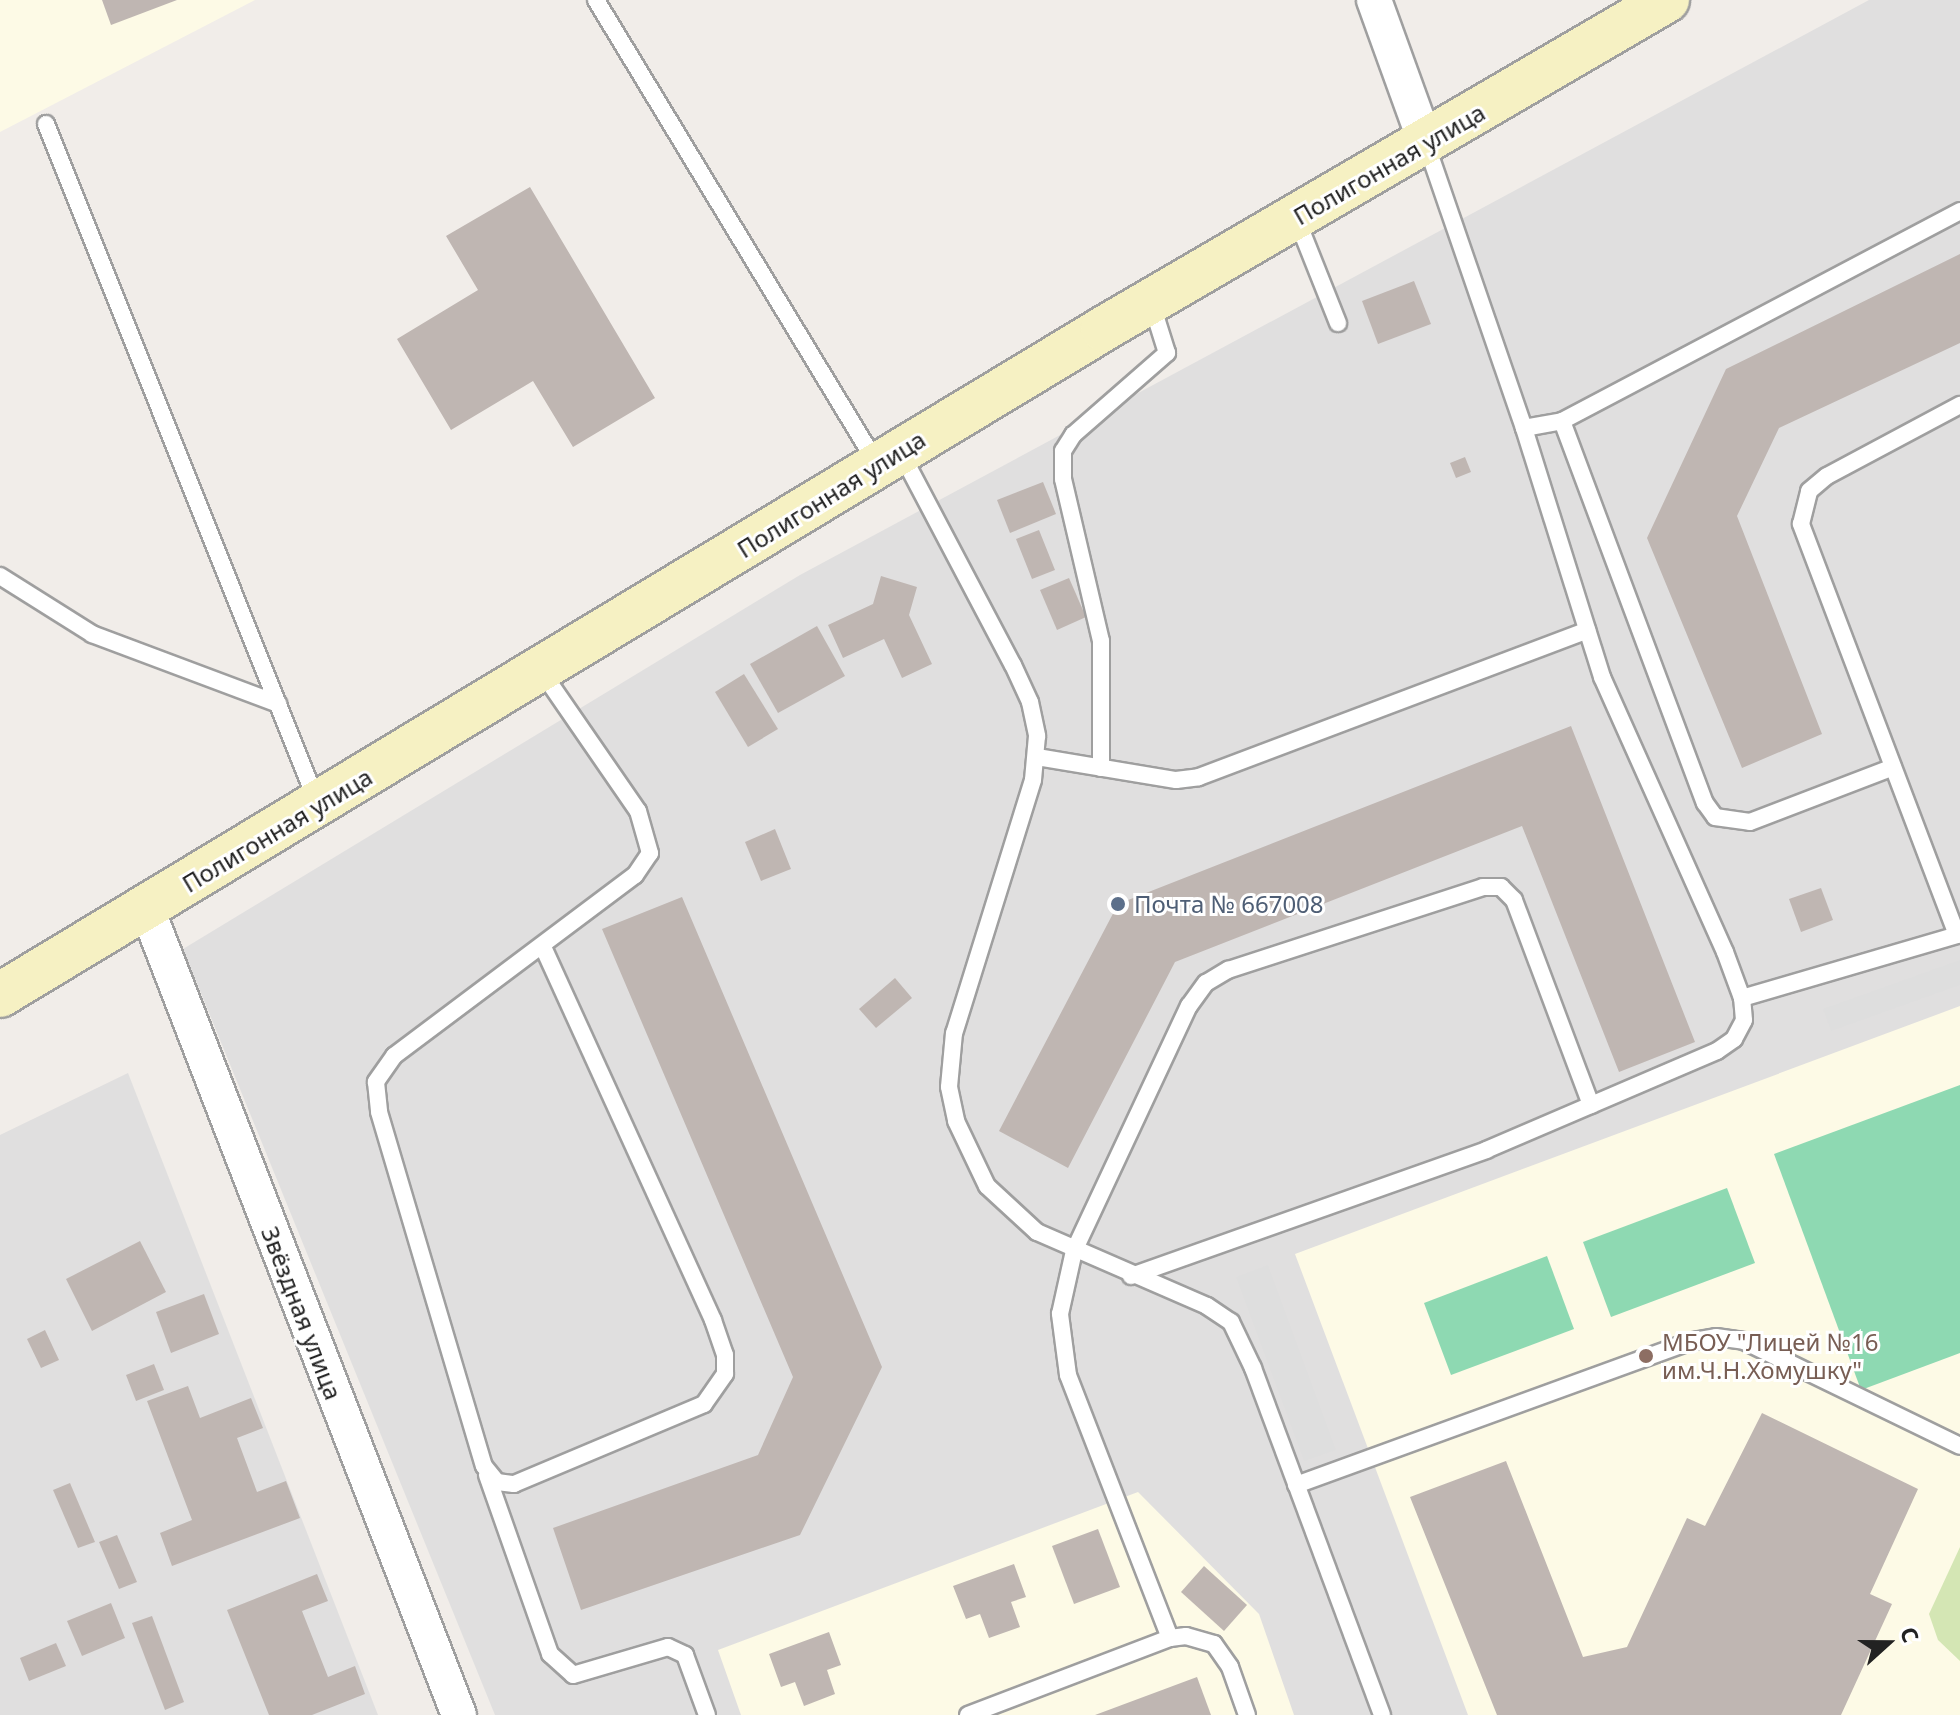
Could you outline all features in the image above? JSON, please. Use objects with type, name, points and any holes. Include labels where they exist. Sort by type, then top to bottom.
[{"type":"street","points":[[1374,0],[1426,144]]},
{"type":"street","name":"Полигонная улица","points":[[0,995],[1151,302],[1426,144],[1609,23],[1667,0]]},
{"type":"street","name":"Звёздная улица","points":[[147,909],[459,1715]]},
{"type":"lane","points":[[596,0],[890,459],[1030,702],[1037,757],[954,1033],[949,1087],[967,1150],[987,1186],[1016,1216],[1074,1251],[1207,1306],[1231,1322],[1382,1715]]},
{"type":"lane","points":[[46,124],[319,805]]},
{"type":"lane","points":[[1131,1276],[1486,1150],[1717,1051],[1734,1039],[1744,1020],[1742,998],[1602,677],[1524,428],[1426,144]]},
{"type":"lane","points":[[1524,428],[1562,421],[1960,211]]},
{"type":"lane","points":[[1296,219],[1338,323]]},
{"type":"lane","points":[[1101,768],[1101,641],[1063,479],[1063,451],[1073,435],[1167,353],[1151,302]]},
{"type":"lane","points":[[1742,998],[1959,935],[1801,524],[1801,506],[1809,491],[1827,476],[1960,405]]},
{"type":"lane","points":[[1562,421],[1705,803],[1715,817],[1733,823],[1750,822],[1893,767]]},
{"type":"lane","points":[[0,576],[92,634],[278,704]]},
{"type":"lane","points":[[1037,757],[1176,780],[1199,777],[1587,630]]},
{"type":"lane","points":[[541,670],[638,811],[650,840],[650,853],[635,875],[394,1056],[376,1082],[379,1112],[484,1466],[550,1654],[573,1675],[668,1647],[685,1655],[707,1715]]},
{"type":"lane","points":[[1170,1638],[1068,1375],[1060,1314],[1074,1251],[1189,1006],[1206,983],[1228,970],[1483,887],[1501,887],[1514,900],[1591,1105]]},
{"type":"lane","points":[[484,1466],[497,1482],[514,1484],[545,1475],[704,1404],[725,1374],[725,1355],[713,1320],[543,947]]},
{"type":"lane","points":[[1296,1485],[1688,1342],[1716,1337],[1744,1341],[1960,1446]]},
{"type":"lane","points":[[968,1715],[1170,1638],[1186,1636],[1214,1644],[1230,1667],[1247,1715]]},
{"type":"shaded area","points":[[0,0],[255,0],[0,132]]},
{"type":"shaded area","points":[[1869,0],[1960,0],[1960,1715],[495,1715],[183,949],[800,575]]},
{"type":"shaded area","points":[[1960,960],[1960,985],[1831,1031],[1823,1009]]},
{"type":"shaded area","name":"МБОУ \"Лицей №16 им.Ч.Н.Хомушку\"","points":[[1960,1006],[1960,1715],[1468,1715],[1295,1254]]},
{"type":"shaded area","points":[[128,1073],[378,1715],[0,1715],[0,1135]]},
{"type":"shaded area","points":[[1268,1265],[1336,1450],[1304,1461],[1236,1277]]},
{"type":"shaded area","points":[[1138,1492],[1259,1614],[1294,1715],[741,1715],[718,1650]]},
{"type":"green space","points":[[1960,1085],[1960,1353],[1861,1390],[1774,1154]]},
{"type":"green space","points":[[1727,1188],[1755,1263],[1611,1317],[1583,1242]]},
{"type":"green space","points":[[1547,1256],[1574,1329],[1451,1375],[1424,1303]]},
{"type":"green space","points":[[1960,1547],[1960,1661],[1938,1640],[1929,1614]]},
{"type":"building","points":[[102,0],[177,0],[111,25]]},
{"type":"building","points":[[530,187],[655,398],[573,447],[533,381],[451,430],[397,339],[478,290],[446,236]]},
{"type":"building","points":[[1960,254],[1960,343],[1779,428],[1737,516],[1822,734],[1742,768],[1647,538],[1726,369]]},
{"type":"building","points":[[1414,281],[1431,324],[1378,344],[1362,301]]},
{"type":"building","points":[[1465,457],[1471,472],[1456,478],[1450,463]]},
{"type":"building","points":[[1043,482],[1056,514],[1010,533],[997,500]]},
{"type":"building","points":[[1039,530],[1055,570],[1032,579],[1016,539]]},
{"type":"building","points":[[881,576],[917,587],[909,615],[932,664],[902,678],[884,639],[843,658],[828,625],[873,604]]},
{"type":"building","points":[[1069,578],[1086,617],[1057,630],[1040,590]]},
{"type":"building","points":[[817,626],[845,676],[778,713],[750,664]]},
{"type":"building","points":[[744,674],[778,729],[748,747],[715,692]]},
{"type":"building","points":[[1571,726],[1695,1042],[1619,1072],[1522,826],[1175,962],[1068,1168],[999,1131],[1118,904]]},
{"type":"building","points":[[775,829],[791,869],[761,881],[745,842]]},
{"type":"building","points":[[1821,888],[1833,920],[1801,932],[1789,899]]},
{"type":"building","points":[[682,897],[882,1367],[800,1535],[581,1610],[553,1528],[758,1455],[793,1377],[602,929]]},
{"type":"building","points":[[895,978],[912,998],[876,1028],[859,1009]]},
{"type":"building","points":[[140,1241],[166,1292],[92,1331],[66,1279]]},
{"type":"building","points":[[204,1294],[219,1334],[171,1353],[156,1312]]},
{"type":"building","points":[[45,1330],[59,1360],[41,1368],[27,1339]]},
{"type":"building","points":[[154,1364],[164,1390],[136,1401],[126,1375]]},
{"type":"building","points":[[188,1386],[200,1418],[251,1398],[263,1428],[237,1438],[257,1492],[286,1481],[300,1518],[172,1566],[160,1533],[192,1520],[147,1401]]},
{"type":"building","points":[[1762,1413],[1918,1489],[1870,1594],[1892,1604],[1841,1715],[1497,1715],[1410,1497],[1506,1461],[1583,1657],[1627,1647],[1687,1518],[1705,1526]]},
{"type":"building","points":[[70,1483],[95,1542],[78,1548],[53,1490]]},
{"type":"building","points":[[1098,1529],[1120,1587],[1074,1604],[1052,1546]]},
{"type":"building","points":[[117,1535],[137,1582],[119,1589],[99,1542]]},
{"type":"building","points":[[1014,1564],[1026,1597],[1011,1602],[1020,1627],[989,1638],[980,1614],[966,1619],[953,1586]]},
{"type":"building","points":[[1204,1566],[1247,1605],[1224,1631],[1181,1592]]},
{"type":"building","points":[[317,1574],[328,1601],[302,1611],[328,1677],[355,1666],[365,1694],[312,1715],[269,1715],[227,1610]]},
{"type":"building","points":[[111,1603],[125,1638],[82,1656],[67,1621]]},
{"type":"building","points":[[152,1616],[184,1702],[165,1710],[132,1623]]},
{"type":"building","points":[[829,1632],[841,1665],[827,1670],[835,1694],[804,1706],[795,1682],[781,1687],[769,1654]]},
{"type":"building","points":[[56,1643],[66,1666],[29,1681],[20,1658]]},
{"type":"building","points":[[1197,1677],[1211,1715],[1095,1715]]},
{"type":"place","name":"Почта № 667008","points":[[1118,904]]},
{"type":"place","name":"МБОУ \"Лицей №16 им.Ч.Н.Хомушку\"","points":[[1646,1356]]}]
